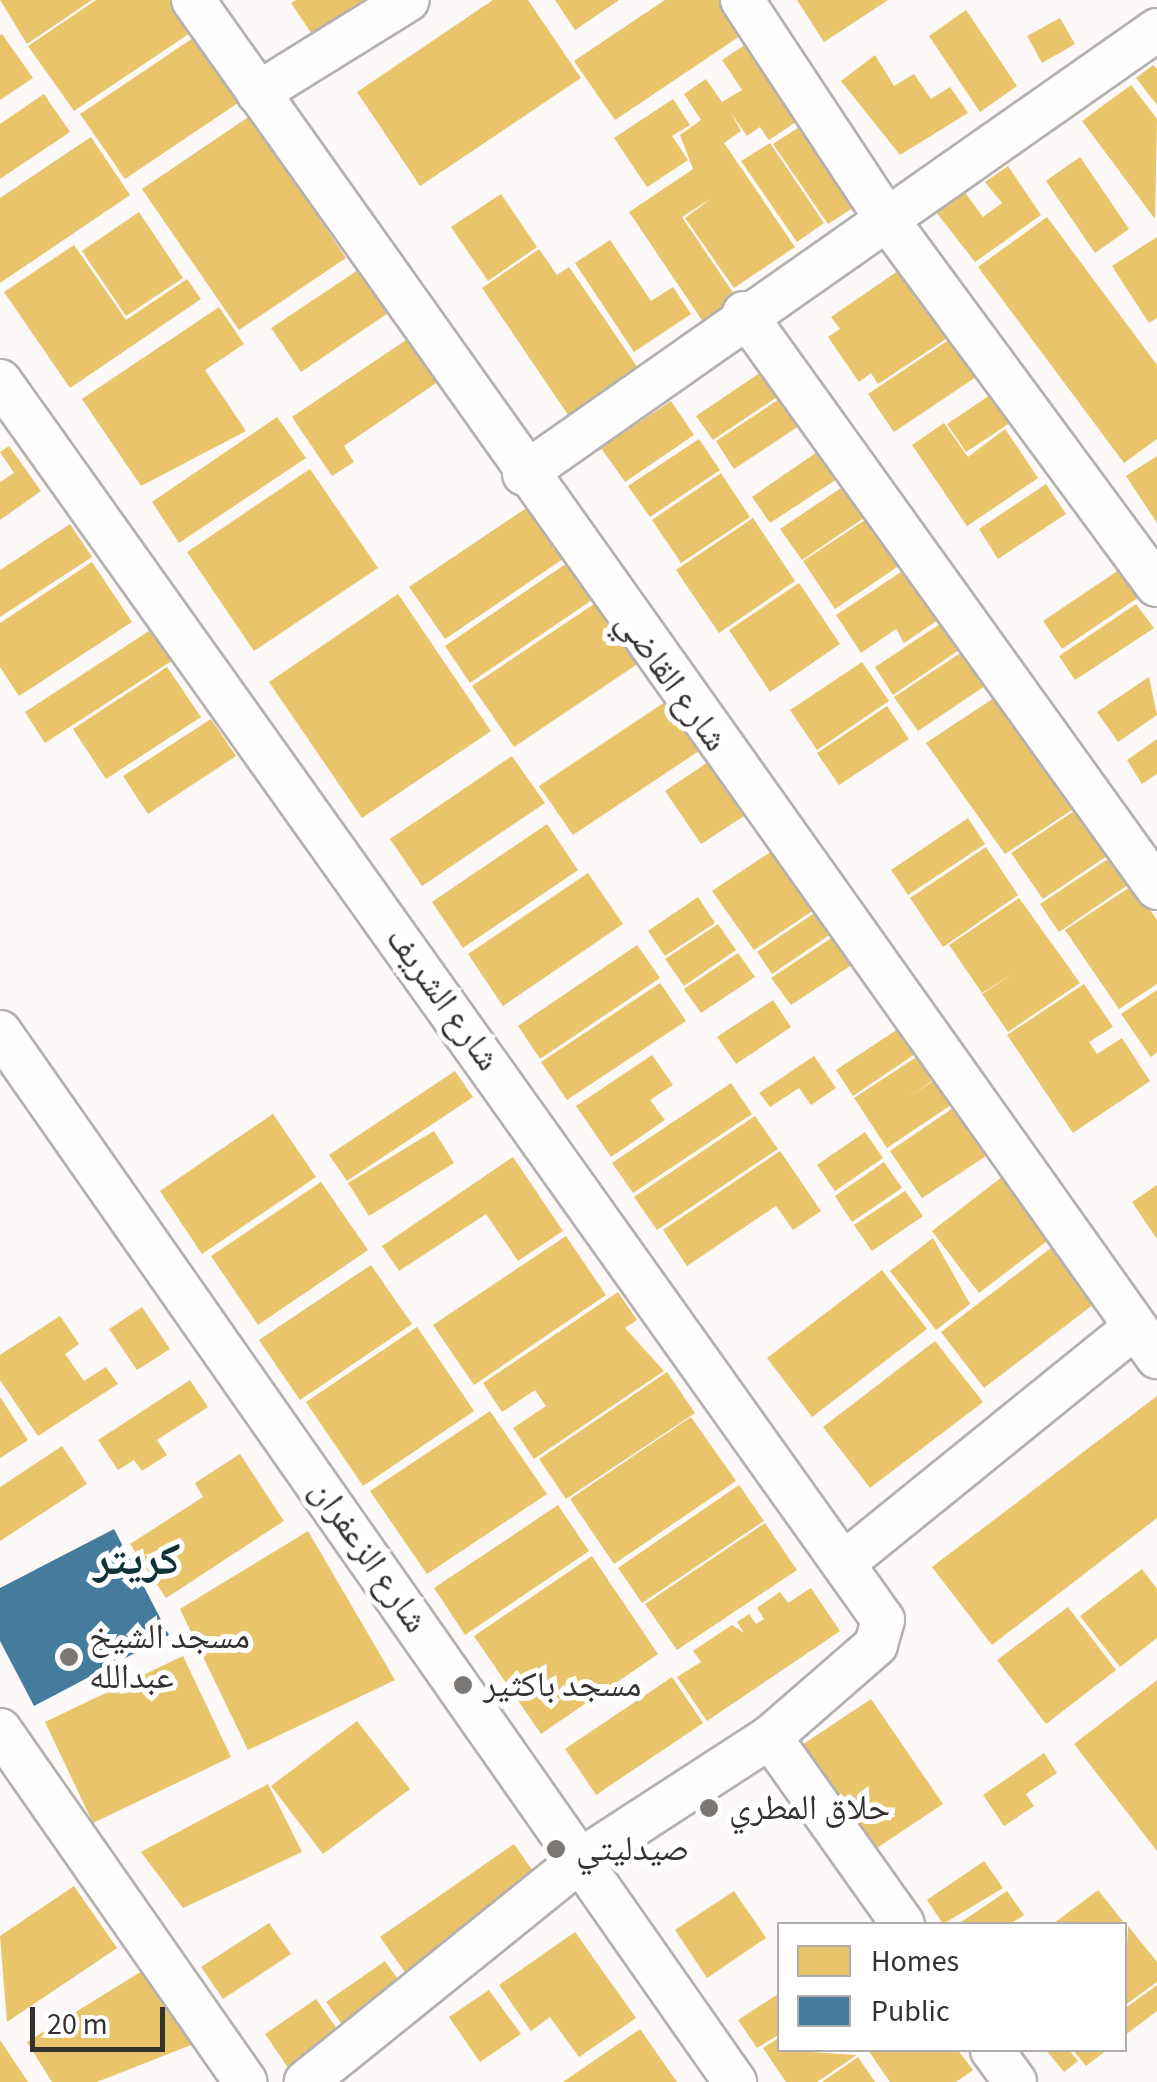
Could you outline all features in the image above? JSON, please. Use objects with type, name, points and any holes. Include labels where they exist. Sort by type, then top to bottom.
[{"type":"street","name":"شارع القاضي","points":[[193,0],[524,474],[1146,1342]]},
{"type":"street","points":[[258,92],[408,0]]},
{"type":"street","points":[[742,0],[886,218],[1157,585]]},
{"type":"street","points":[[524,474],[744,313],[1157,30]]},
{"type":"street","points":[[744,313],[1157,888]]},
{"type":"street","name":"شارع الشريف","points":[[0,381],[883,1620],[876,1645],[770,1737]]},
{"type":"street","name":"شارع الزعفران","points":[[0,1032],[735,2082]]},
{"type":"street","points":[[845,1562],[1146,1342]]},
{"type":"street","points":[[0,1730],[246,2082]]},
{"type":"street","points":[[306,2082],[582,1859],[770,1737],[902,1922]]},
{"type":"street","points":[[993,2052],[1015,2082]]},
{"type":"building: Homes","points":[[0,0],[92,0],[27,44]]},
{"type":"building: Homes","points":[[96,0],[176,0],[196,29],[74,111],[28,46]]},
{"type":"building: Homes","points":[[296,0],[381,0],[320,46],[291,3]]},
{"type":"building: Homes","points":[[493,0],[528,0],[581,78],[420,186],[357,92]]},
{"type":"building: Homes","points":[[555,0],[619,0],[575,30]]},
{"type":"building: Homes","points":[[665,0],[719,0],[743,34],[615,120],[574,61]]},
{"type":"building: Homes","points":[[797,0],[888,0],[824,42]]},
{"type":"building: Homes","points":[[966,10],[1017,86],[980,112],[929,36]]},
{"type":"building: Homes","points":[[1060,18],[1075,44],[1042,63],[1027,36]]},
{"type":"building: Homes","points":[[0,35],[33,78],[0,100]]},
{"type":"building: Homes","points":[[193,38],[238,103],[125,179],[80,114]]},
{"type":"building: Homes","points":[[748,43],[799,120],[769,140],[760,127],[747,136],[731,113],[741,131],[724,143],[795,247],[734,288],[685,218],[712,198],[682,217],[738,300],[704,323],[629,212],[693,169],[680,135],[701,120],[684,94],[706,79],[722,102],[742,90],[722,60]]},
{"type":"building: Homes","points":[[875,55],[894,86],[914,74],[931,99],[950,87],[968,113],[900,155],[841,81]]},
{"type":"building: Homes","points":[[1153,65],[1157,69],[1157,105],[1136,78]]},
{"type":"building: Homes","points":[[1131,85],[1157,119],[1155,219],[1082,121]]},
{"type":"building: Homes","points":[[44,94],[70,132],[0,179],[0,124]]},
{"type":"building: Homes","points":[[673,99],[690,125],[672,136],[688,160],[647,187],[614,138]]},
{"type":"building: Homes","points":[[250,116],[346,258],[239,330],[142,189]]},
{"type":"building: Homes","points":[[804,124],[859,204],[828,224],[773,144]]},
{"type":"building: Homes","points":[[91,137],[130,195],[0,283],[0,198]]},
{"type":"building: Homes","points":[[770,143],[824,223],[797,242],[741,161]]},
{"type":"building: Homes","points":[[1080,157],[1129,229],[1095,253],[1046,181]]},
{"type":"building: Homes","points":[[1008,166],[1041,215],[975,262],[936,212],[964,191],[983,217],[1002,203],[985,182]]},
{"type":"building: Homes","points":[[501,194],[537,247],[488,281],[451,227]]},
{"type":"building: Homes","points":[[139,212],[183,278],[126,316],[82,251]]},
{"type":"building: Homes","points":[[1047,217],[1157,365],[1157,439],[1124,463],[978,267]]},
{"type":"building: Homes","points":[[1157,237],[1157,318],[1149,323],[1112,266]]},
{"type":"building: Homes","points":[[610,240],[651,301],[673,287],[691,314],[634,352],[575,263]]},
{"type":"building: Homes","points":[[74,245],[126,320],[187,279],[201,299],[70,388],[4,292]]},
{"type":"building: Homes","points":[[539,249],[557,275],[569,267],[647,381],[577,428],[482,288]]},
{"type":"building: Homes","points":[[370,262],[400,305],[301,372],[271,328]]},
{"type":"building: Homes","points":[[911,262],[958,331],[878,384],[871,373],[859,382],[828,337],[840,329],[831,317]]},
{"type":"building: Homes","points":[[219,307],[244,344],[205,370],[246,431],[141,486],[82,399]]},
{"type":"building: Homes","points":[[959,333],[985,371],[894,432],[868,394]]},
{"type":"building: Homes","points":[[412,336],[442,379],[344,446],[354,462],[332,476],[292,417]]},
{"type":"building: Homes","points":[[776,362],[792,387],[713,440],[696,416]]},
{"type":"building: Homes","points":[[999,389],[1019,417],[966,452],[947,424]]},
{"type":"building: Homes","points":[[790,392],[808,420],[734,469],[716,441]]},
{"type":"building: Homes","points":[[671,401],[694,435],[625,482],[601,448]]},
{"type":"building: Homes","points":[[277,417],[306,458],[179,543],[152,502]]},
{"type":"building: Homes","points":[[944,423],[968,457],[1005,429],[1038,478],[967,526],[912,445]]},
{"type":"building: Homes","points":[[699,439],[720,470],[650,517],[628,486]]},
{"type":"building: Homes","points":[[827,445],[846,473],[770,523],[752,497]]},
{"type":"building: Homes","points":[[9,446],[41,491],[0,520],[0,482],[14,473],[0,452]]},
{"type":"building: Homes","points":[[1157,456],[1157,523],[1126,476]]},
{"type":"building: Homes","points":[[310,469],[378,568],[254,651],[187,552]]},
{"type":"building: Homes","points":[[721,473],[750,517],[681,563],[652,520]]},
{"type":"building: Homes","points":[[859,476],[880,507],[802,560],[780,529]]},
{"type":"building: Homes","points":[[1046,484],[1066,514],[998,559],[979,529]]},
{"type":"building: Homes","points":[[528,507],[563,559],[445,639],[409,587]]},
{"type":"building: Homes","points":[[874,514],[906,561],[835,609],[803,561]]},
{"type":"building: Homes","points":[[753,518],[795,581],[719,633],[676,570]]},
{"type":"building: Homes","points":[[70,524],[92,557],[0,617],[0,570]]},
{"type":"building: Homes","points":[[570,561],[595,598],[470,683],[445,646]]},
{"type":"building: Homes","points":[[92,562],[132,622],[19,696],[0,667],[0,623]]},
{"type":"building: Homes","points":[[910,566],[944,616],[904,643],[896,629],[861,653],[836,615]]},
{"type":"building: Homes","points":[[1119,570],[1139,597],[1062,649],[1043,621]]},
{"type":"building: Homes","points":[[799,583],[840,644],[770,692],[729,630]]},
{"type":"building: Homes","points":[[398,594],[491,731],[362,818],[269,682]]},
{"type":"building: Homes","points":[[597,602],[639,663],[514,747],[472,686]]},
{"type":"building: Homes","points":[[1136,604],[1154,628],[1075,680],[1059,656]]},
{"type":"building: Homes","points":[[943,622],[962,648],[893,695],[875,667]]},
{"type":"building: Homes","points":[[152,629],[173,660],[45,743],[25,712]]},
{"type":"building: Homes","points":[[965,650],[988,684],[918,731],[894,697]]},
{"type":"building: Homes","points":[[862,662],[889,701],[817,750],[790,710]]},
{"type":"building: Homes","points":[[167,667],[201,717],[106,779],[73,729]]},
{"type":"building: Homes","points":[[1149,677],[1157,715],[1118,742],[1097,712]]},
{"type":"building: Homes","points":[[1000,694],[1078,806],[1005,854],[926,743]]},
{"type":"building: Homes","points":[[668,700],[702,749],[573,835],[539,786]]},
{"type":"building: Homes","points":[[887,706],[909,739],[839,785],[817,753]]},
{"type":"building: Homes","points":[[211,719],[236,756],[148,814],[123,776]]},
{"type":"building: Homes","points":[[1157,739],[1157,774],[1142,784],[1127,760]]},
{"type":"building: Homes","points":[[512,756],[545,803],[422,886],[390,839]]},
{"type":"building: Homes","points":[[711,760],[747,814],[701,844],[665,791]]},
{"type":"building: Homes","points":[[1080,807],[1116,850],[1043,899],[1011,853]]},
{"type":"building: Homes","points":[[968,818],[985,844],[908,895],[891,870]]},
{"type":"building: Homes","points":[[547,824],[578,870],[463,948],[432,902]]},
{"type":"building: Homes","points":[[986,847],[1018,895],[943,947],[910,898]]},
{"type":"building: Homes","points":[[772,851],[814,910],[754,950],[712,891]]},
{"type":"building: Homes","points":[[1120,851],[1138,878],[1059,932],[1040,904]]},
{"type":"building: Homes","points":[[588,873],[623,924],[503,1006],[468,954]]},
{"type":"building: Homes","points":[[1133,885],[1157,920],[1157,984],[1119,1009],[1065,930]]},
{"type":"building: Homes","points":[[698,897],[715,923],[665,956],[648,931]]},
{"type":"building: Homes","points":[[1019,898],[1080,983],[1008,1032],[982,994],[1017,971],[982,993],[949,945]]},
{"type":"building: Homes","points":[[816,912],[831,934],[772,974],[757,952]]},
{"type":"building: Homes","points":[[718,924],[736,950],[684,986],[665,959]]},
{"type":"building: Homes","points":[[839,933],[859,960],[791,1005],[771,978]]},
{"type":"building: Homes","points":[[637,945],[660,978],[540,1059],[518,1026]]},
{"type":"building: Homes","points":[[738,953],[755,977],[701,1013],[684,989]]},
{"type":"building: Homes","points":[[660,983],[686,1021],[567,1100],[541,1062]]},
{"type":"building: Homes","points":[[1084,984],[1113,1027],[1089,1042],[1097,1054],[1122,1038],[1150,1081],[1073,1133],[1007,1035]]},
{"type":"building: Homes","points":[[1157,990],[1157,1052],[1151,1057],[1121,1014]]},
{"type":"building: Homes","points":[[773,1000],[791,1027],[736,1064],[717,1037]]},
{"type":"building: Homes","points":[[898,1029],[915,1054],[853,1096],[836,1070]]},
{"type":"building: Homes","points":[[652,1055],[673,1085],[650,1100],[665,1120],[611,1157],[576,1106]]},
{"type":"building: Homes","points":[[814,1056],[836,1088],[811,1105],[799,1088],[770,1107],[759,1093]]},
{"type":"building: Homes","points":[[918,1056],[934,1079],[910,1097],[934,1080],[951,1105],[887,1148],[854,1098]]},
{"type":"building: Homes","points":[[455,1071],[473,1097],[347,1181],[329,1155]]},
{"type":"building: Homes","points":[[731,1083],[752,1114],[633,1193],[612,1163]]},
{"type":"building: Homes","points":[[953,1108],[986,1156],[922,1198],[890,1151]]},
{"type":"building: Homes","points":[[273,1114],[316,1177],[202,1254],[160,1191]]},
{"type":"building: Homes","points":[[755,1116],[778,1149],[657,1230],[634,1197]]},
{"type":"building: Homes","points":[[434,1131],[454,1163],[369,1216],[348,1183]]},
{"type":"building: Homes","points":[[865,1132],[883,1158],[835,1191],[817,1165]]},
{"type":"building: Homes","points":[[780,1151],[821,1211],[793,1230],[776,1206],[687,1266],[663,1230]]},
{"type":"building: Homes","points":[[513,1157],[563,1231],[518,1261],[486,1214],[399,1271],[382,1246]]},
{"type":"building: Homes","points":[[884,1162],[902,1188],[852,1222],[835,1196]]},
{"type":"building: Homes","points":[[1011,1170],[1059,1232],[979,1293],[932,1231]]},
{"type":"building: Homes","points":[[321,1182],[368,1250],[258,1325],[211,1256]]},
{"type":"building: Homes","points":[[1157,1185],[1157,1239],[1132,1202]]},
{"type":"building: Homes","points":[[905,1191],[923,1216],[872,1251],[854,1225]]},
{"type":"building: Homes","points":[[566,1236],[606,1295],[474,1385],[433,1325]]},
{"type":"building: Homes","points":[[933,1238],[970,1304],[936,1330],[890,1271]]},
{"type":"building: Homes","points":[[1055,1245],[1098,1301],[984,1388],[941,1332]]},
{"type":"building: Homes","points":[[371,1265],[412,1324],[300,1400],[259,1340]]},
{"type":"building: Homes","points":[[882,1270],[927,1329],[812,1417],[767,1358]]},
{"type":"building: Homes","points":[[618,1292],[637,1320],[625,1328],[664,1371],[534,1459],[513,1428],[546,1406],[535,1390],[502,1412],[483,1383]]},
{"type":"building: Homes","points":[[142,1307],[170,1349],[137,1370],[109,1329]]},
{"type":"building: Homes","points":[[60,1316],[79,1344],[65,1354],[84,1381],[106,1367],[118,1384],[38,1436],[0,1380],[0,1355]]},
{"type":"building: Homes","points":[[417,1327],[474,1411],[363,1486],[306,1402]]},
{"type":"building: Homes","points":[[935,1341],[983,1402],[870,1488],[823,1427]]},
{"type":"building: Homes","points":[[667,1372],[695,1413],[566,1499],[539,1459]]},
{"type":"building: Homes","points":[[190,1380],[208,1407],[157,1440],[167,1455],[142,1471],[134,1460],[118,1470],[98,1440]]},
{"type":"building: Homes","points":[[1157,1396],[1157,1518],[992,1645],[932,1567]]},
{"type":"building: Homes","points":[[0,1397],[28,1440],[0,1458]]},
{"type":"building: Homes","points":[[490,1411],[547,1494],[427,1574],[370,1491]]},
{"type":"building: Homes","points":[[691,1417],[736,1481],[614,1564],[570,1499]]},
{"type":"building: Homes","points":[[62,1446],[87,1484],[0,1541],[0,1487]]},
{"type":"building: Homes","points":[[240,1454],[284,1521],[166,1598],[130,1544],[203,1497],[195,1483]]},
{"type":"building: Homes","points":[[739,1485],[764,1521],[642,1603],[618,1568]]},
{"type":"building: Homes","points":[[558,1505],[589,1551],[465,1635],[434,1588]]},
{"type":"building: Homes","points":[[765,1523],[797,1570],[677,1650],[645,1604]]},
{"type":"building: Homes","points":[[308,1531],[395,1680],[248,1750],[180,1609]]},
{"type":"building: Homes","points":[[592,1556],[658,1654],[541,1734],[474,1636]]},
{"type":"building: Homes","points":[[1142,1569],[1157,1589],[1157,1638],[1120,1667],[1080,1616]]},
{"type":"building: Homes","points":[[811,1588],[840,1631],[707,1721],[677,1677],[701,1662],[693,1651],[732,1625],[744,1633],[737,1622],[749,1614],[756,1624],[764,1619],[757,1608],[780,1592],[788,1603]]},
{"type":"building: Homes","points":[[1068,1607],[1116,1670],[1046,1724],[997,1660]]},
{"type":"building: Homes","points":[[183,1656],[231,1757],[93,1823],[45,1722]]},
{"type":"building: Homes","points":[[672,1677],[703,1723],[596,1795],[565,1749]]},
{"type":"building: Homes","points":[[1157,1680],[1157,1851],[1074,1744]]},
{"type":"building: Homes","points":[[871,1699],[943,1804],[874,1850],[802,1745]]},
{"type":"building: Homes","points":[[357,1721],[410,1789],[323,1854],[271,1786]]},
{"type":"building: Homes","points":[[1044,1753],[1057,1773],[1026,1794],[1034,1806],[1004,1826],[983,1795]]},
{"type":"building: Homes","points":[[268,1784],[302,1852],[183,1908],[141,1852]]},
{"type":"building: Homes","points":[[514,1844],[555,1903],[422,1996],[380,1937]]},
{"type":"building: Homes","points":[[984,1861],[1003,1888],[946,1922],[942,1922],[927,1900]]},
{"type":"building: Homes","points":[[74,1886],[117,1948],[7,2022],[0,1936]]},
{"type":"building: Homes","points":[[1098,1890],[1123,1922],[1056,1922]]},
{"type":"building: Homes","points":[[734,1891],[766,1938],[707,1978],[675,1930]]},
{"type":"building: Homes","points":[[1007,1891],[1024,1915],[1013,1922],[961,1922]]},
{"type":"building: Homes","points":[[269,1923],[291,1954],[223,1999],[201,1967]]},
{"type":"building: Homes","points":[[1128,1926],[1157,1962],[1157,1982],[1127,2004]]},
{"type":"building: Homes","points":[[575,1932],[636,2018],[579,2057],[550,2017],[531,2031],[499,1985]]},
{"type":"building: Homes","points":[[385,1961],[419,2008],[360,2050],[326,2002]]},
{"type":"building: Homes","points":[[147,1968],[196,2043],[97,2082],[52,2082],[27,2042]]},
{"type":"building: Homes","points":[[1157,1985],[1157,2011],[1127,2034],[1127,2007]]},
{"type":"building: Homes","points":[[489,1990],[521,2034],[480,2062],[449,2017]]},
{"type":"building: Homes","points":[[777,1995],[777,2036],[757,2048],[738,2020]]},
{"type":"building: Homes","points":[[316,1999],[356,2056],[298,2082],[265,2034]]},
{"type":"building: Homes","points":[[640,2029],[677,2082],[563,2082]]},
{"type":"building: Homes","points":[[777,2039],[777,2052],[857,2055],[817,2082],[786,2082],[763,2048]]},
{"type":"building: Homes","points":[[0,2040],[28,2082],[0,2082]]},
{"type":"building: Homes","points":[[869,2052],[960,2052],[973,2070],[956,2082],[890,2082]]},
{"type":"building: Homes","points":[[1048,2052],[1071,2052],[1078,2061],[1064,2072]]},
{"type":"building: Homes","points":[[1075,2052],[1104,2052],[1086,2066]]},
{"type":"building: Homes","points":[[858,2057],[875,2082],[822,2082]]},
{"type":"building: Public","points":[[114,1529],[169,1635],[34,1706],[0,1641],[0,1588]]},
{"type":"place","name":"مسجد الشيخ عبدالله","points":[[69,1657]]},
{"type":"place","name":"مسجد باكثير","points":[[463,1685]]},
{"type":"place","name":"حلاق المطري","points":[[709,1808]]},
{"type":"place","name":"صيدليتي","points":[[556,1849]]},
{"type":"district","name":"كريتر","points":[[137,1561]]}]
